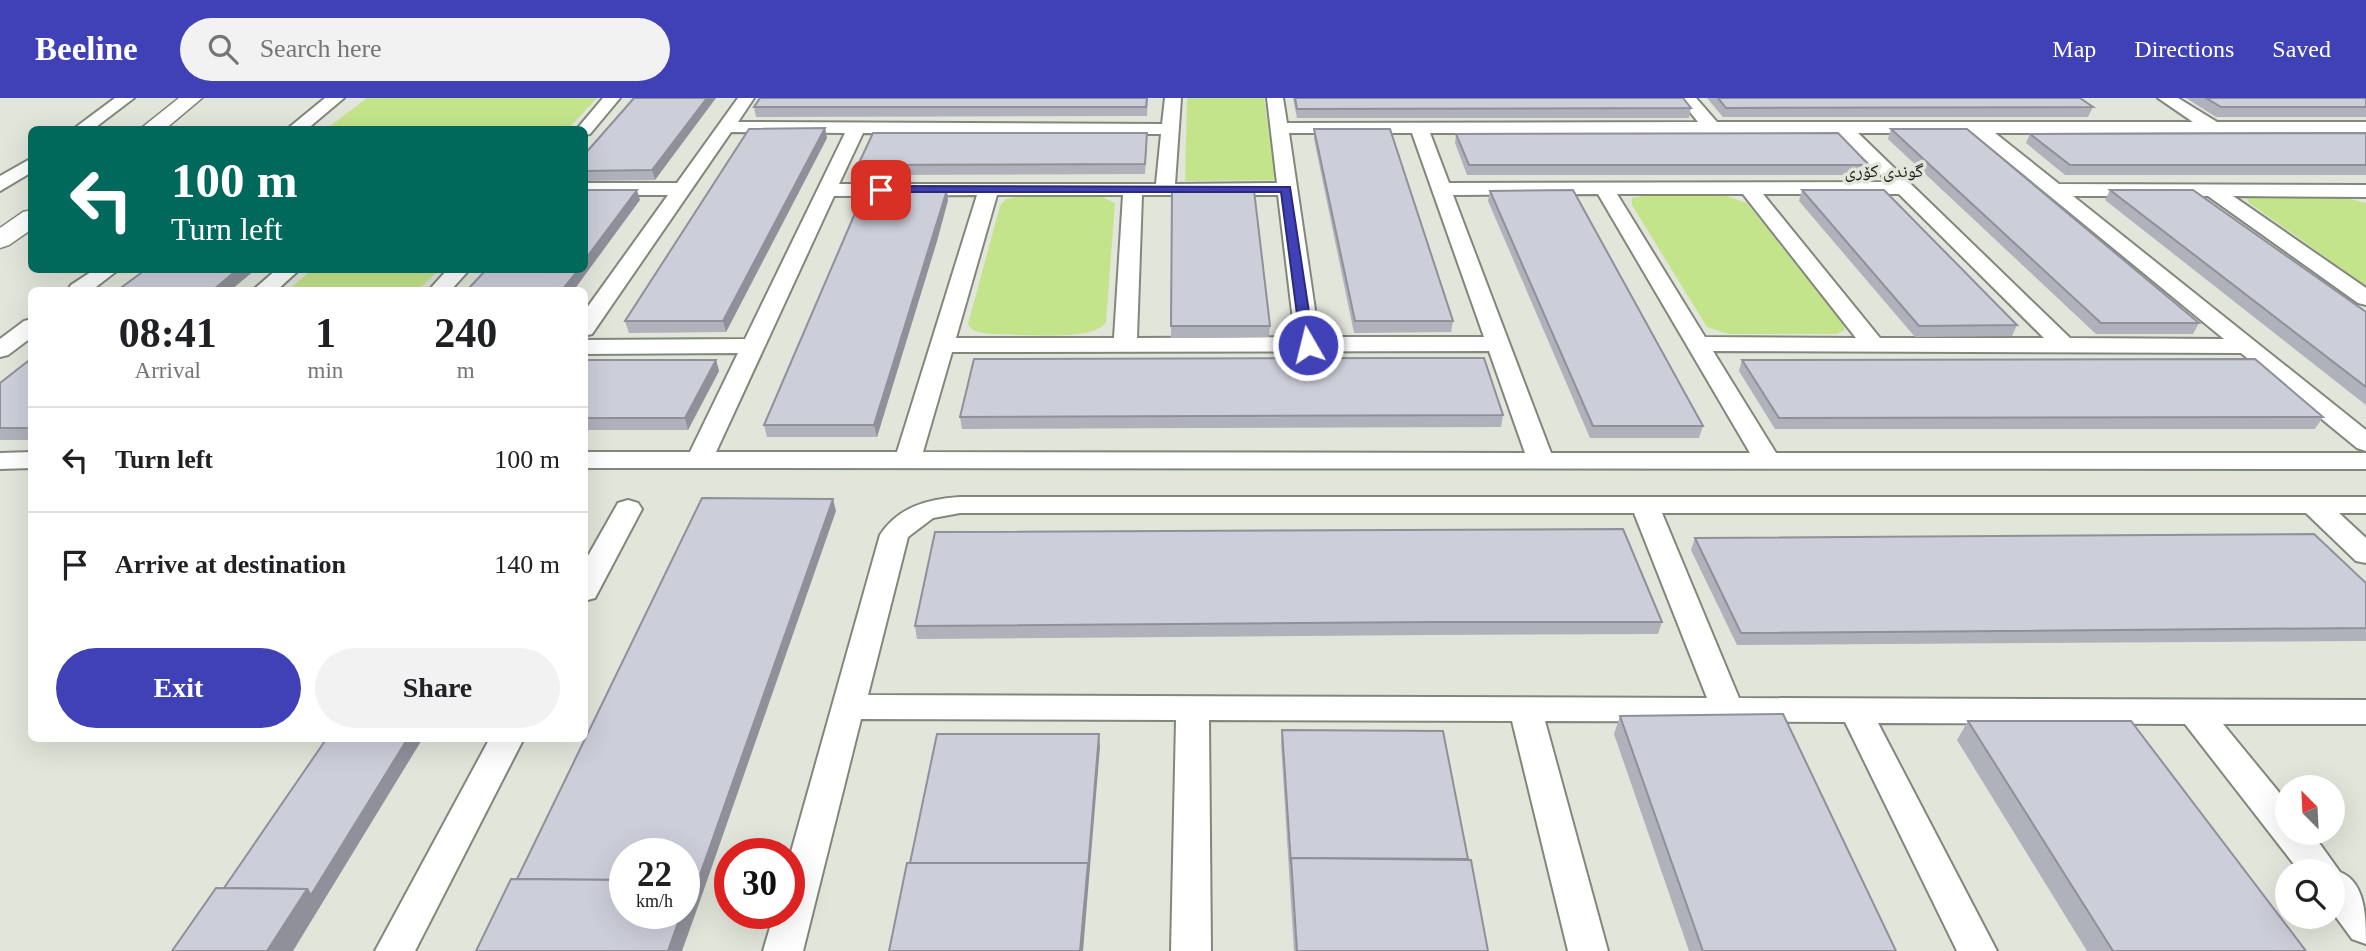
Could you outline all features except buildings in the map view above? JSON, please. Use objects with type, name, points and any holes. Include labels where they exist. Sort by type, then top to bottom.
[{"type":"street","points":[[86,126],[126,98]]},
{"type":"street","points":[[155,126],[192,98]]},
{"type":"street","points":[[299,126],[336,98]]},
{"type":"street","points":[[588,126],[612,98]]},
{"type":"street","points":[[588,323],[746,98]]},
{"type":"street","points":[[1166,189],[1165,169],[1173,98]]},
{"type":"street","points":[[1275,98],[1308,345]]},
{"type":"street","points":[[1687,98],[1712,128]]},
{"type":"street","points":[[2166,98],[2213,127]]},
{"type":"street","points":[[2096,113],[2118,127]]},
{"type":"street","points":[[724,127],[1171,129]]},
{"type":"street","points":[[699,460],[857,127]]},
{"type":"street","points":[[1842,127],[2064,345]]},
{"type":"street","points":[[1280,128],[2366,127]]},
{"type":"street","points":[[1419,128],[1541,460]]},
{"type":"street","points":[[1978,128],[2366,443]]},
{"type":"street","points":[[0,184],[28,166]]},
{"type":"street","points":[[1748,188],[1874,344]]},
{"type":"street","points":[[1442,189],[1902,188]]},
{"type":"street","points":[[588,189],[683,189]]},
{"type":"street","points":[[1125,345],[1133,189]]},
{"type":"street","points":[[827,190],[1286,189]]},
{"type":"street","points":[[1604,189],[1768,461]]},
{"type":"street","points":[[908,460],[989,190]]},
{"type":"street","points":[[2055,190],[2365,192]]},
{"type":"street","points":[[2213,191],[2366,298]]},
{"type":"street","points":[[0,240],[28,220]]},
{"type":"street","points":[[83,287],[103,273]]},
{"type":"street","points":[[268,287],[284,273]]},
{"type":"street","points":[[443,287],[455,273]]},
{"type":"street","points":[[0,350],[28,329]]},
{"type":"street","points":[[942,345],[1499,344]]},
{"type":"street","points":[[1698,344],[2247,346]]},
{"type":"street","points":[[588,347],[753,346]]},
{"type":"street","points":[[0,460],[28,460]]},
{"type":"street","points":[[588,460],[2366,461]]},
{"type":"street","points":[[783,951],[894,535],[909,519],[933,508],[960,505],[2366,505]]},
{"type":"street","points":[[1646,506],[1728,710]]},
{"type":"street","points":[[2314,506],[2366,554]]},
{"type":"street","points":[[588,584],[628,509]]},
{"type":"street","points":[[849,707],[2366,712]]},
{"type":"street","points":[[1191,951],[1193,708]]},
{"type":"street","points":[[1525,709],[1588,951]]},
{"type":"street","points":[[1856,711],[1977,951]]},
{"type":"street","points":[[2194,711],[2275,813]]},
{"type":"street","points":[[395,951],[505,742]]},
{"type":"street","points":[[2301,845],[2312,859]]},
{"type":"street","points":[[2345,900],[2366,927]]},
{"type":"green space","points":[[367,98],[597,98],[571,126],[330,126]]},
{"type":"green space","points":[[1187,98],[1264,98],[1276,180],[1185,181]]},
{"type":"green space","points":[[1647,195],[1726,196],[1747,203],[1845,330],[1836,334],[1728,334],[1707,327],[1632,205],[1632,198]]},
{"type":"green space","points":[[1021,196],[1100,196],[1115,203],[1106,322],[1099,328],[1072,335],[1018,335],[982,333],[975,331],[968,324],[1000,206],[1006,199]]},
{"type":"green space","points":[[2249,196],[2339,196],[2366,203],[2366,286],[2248,202]]},
{"type":"green space","points":[[308,273],[436,273],[421,287],[292,287]]},
{"type":"district","name":"گوندی کۆری","points":[[1884,171]]},
{"type":"route","points":[[881,190],[1286,189],[1308,345]]}]
